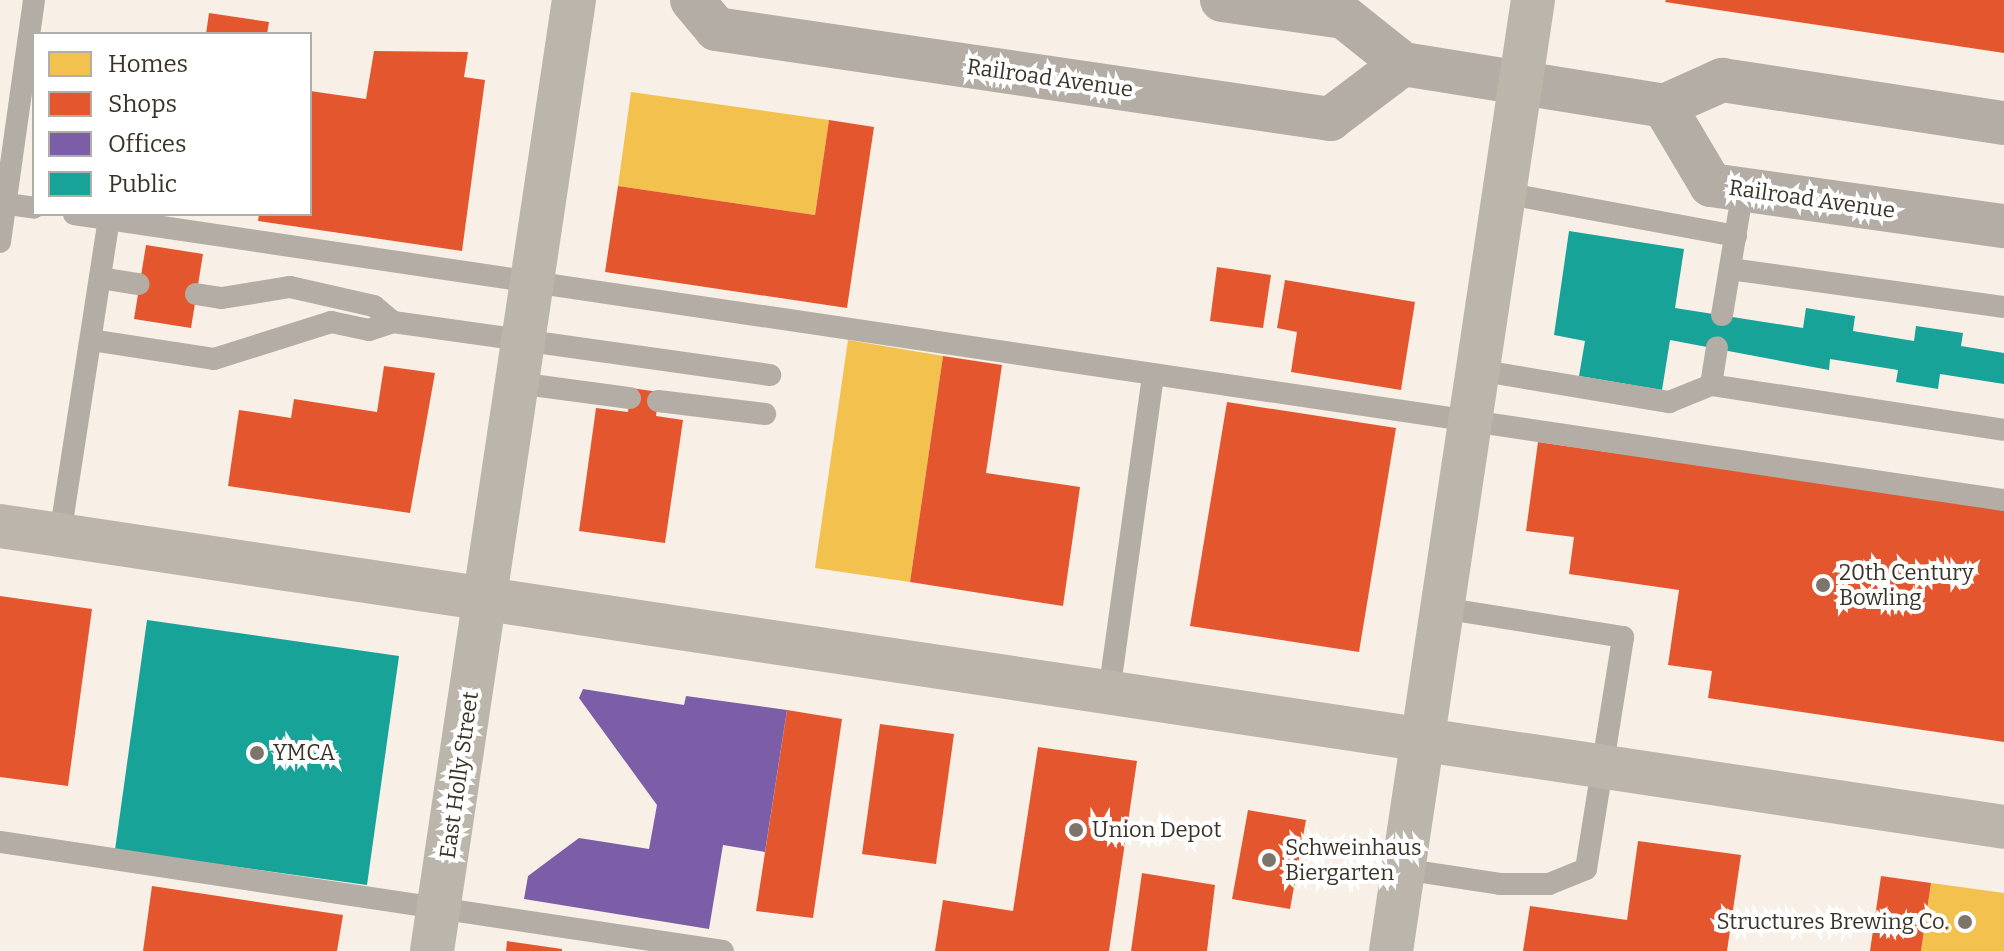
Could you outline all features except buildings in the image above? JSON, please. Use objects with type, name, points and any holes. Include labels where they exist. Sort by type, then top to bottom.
[{"type":"main road","name":"East Holly Street","points":[[432,951],[574,0]]},
{"type":"main road","points":[[1391,951],[1533,0]]},
{"type":"main road","points":[[0,526],[2004,827]]},
{"type":"street","name":"Railroad Avenue","points":[[692,0],[716,29],[1330,119],[1403,64]]},
{"type":"street","points":[[1222,0],[1344,17],[1403,64],[1520,84],[1664,106],[1722,80],[2004,123]]},
{"type":"street","name":"Railroad Avenue","points":[[1664,106],[1711,185],[2004,226]]},
{"type":"lane","points":[[0,242],[34,0]]},
{"type":"lane","points":[[1722,315],[1743,189]]},
{"type":"lane","points":[[1504,193],[1736,236]]},
{"type":"lane","points":[[3,204],[32,208]]},
{"type":"lane","points":[[88,216],[2004,500]]},
{"type":"lane","points":[[60,535],[109,219]]},
{"type":"lane","points":[[1730,269],[2004,307]]},
{"type":"lane","points":[[100,278],[139,284]]},
{"type":"lane","points":[[196,294],[222,298],[290,287],[374,306],[393,322],[630,398]]},
{"type":"lane","points":[[91,340],[214,359],[331,322],[369,330],[393,322]]},
{"type":"lane","points":[[1711,385],[1717,347]]},
{"type":"lane","points":[[520,363],[770,375]]},
{"type":"lane","points":[[1477,370],[1669,402],[1711,385],[2004,430]]},
{"type":"lane","points":[[1109,693],[1153,374]]},
{"type":"lane","points":[[658,401],[765,414]]},
{"type":"lane","points":[[1402,869],[1500,884],[1549,884],[1586,869],[1623,637],[1442,608]]},
{"type":"lane","points":[[0,842],[723,951]]},
{"type":"place","name":"20th Century Bowling","points":[[1823,585]]},
{"type":"place","name":"YMCA","points":[[257,753]]},
{"type":"place","name":"Union Depot","points":[[1076,830]]},
{"type":"place","name":"Schweinhaus Biergarten","points":[[1269,860]]},
{"type":"place","name":"Structures Brewing Co.","points":[[1965,922]]}]
